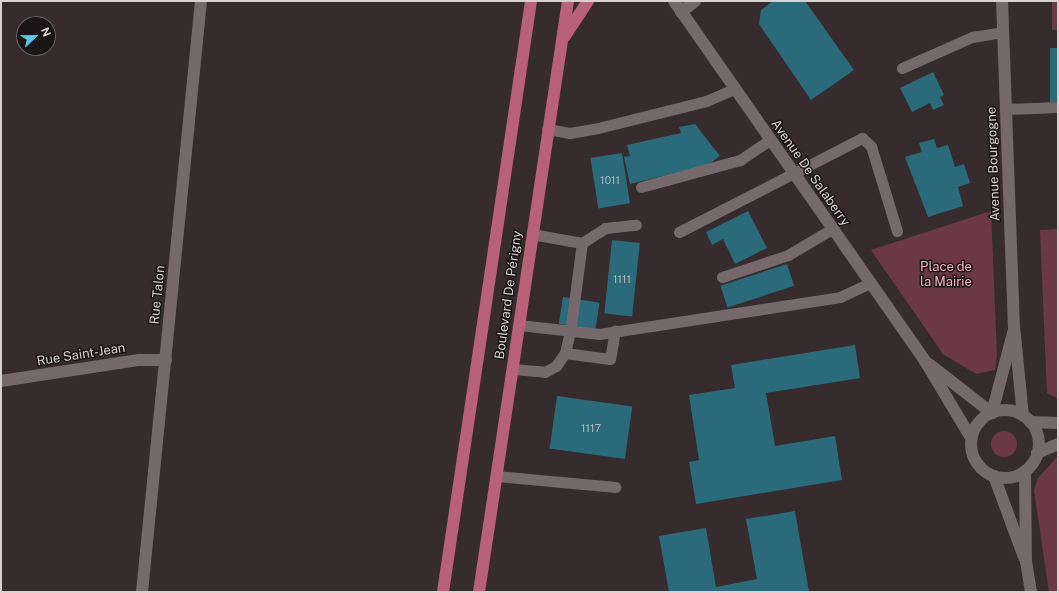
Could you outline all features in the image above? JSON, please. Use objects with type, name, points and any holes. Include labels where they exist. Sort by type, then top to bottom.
[{"type":"main road","name":"Boulevard De Périgny","points":[[443,592],[531,1]]},
{"type":"main road","name":"Boulevard De Périgny","points":[[479,592],[513,369],[547,129],[568,1]]},
{"type":"main road","points":[[562,40],[588,1]]},
{"type":"street","name":"Rue Talon","points":[[142,592],[201,1]]},
{"type":"street","name":"Avenue De Salaberry","points":[[674,1],[925,361],[971,438]]},
{"type":"street","points":[[682,12],[695,1]]},
{"type":"street","name":"Avenue Bourgogne","points":[[1002,1],[1014,326],[1027,419]]},
{"type":"street","name":"Avenue Bourgogne","points":[[992,413],[1014,326]]},
{"type":"street","name":"Rue Saint-Jean","points":[[1,381],[139,360],[166,360]]},
{"type":"street","name":"Avenue De Salaberry","points":[[925,361],[992,413]]},
{"type":"street","points":[[1025,471],[1007,478],[994,476],[976,462],[971,438],[977,425],[992,413],[1007,410],[1027,419],[1058,423]]},
{"type":"street","points":[[1027,419],[1038,437],[1037,453],[1025,471],[1026,562],[1030,592]]},
{"type":"street","points":[[1037,453],[1058,444]]},
{"type":"street","points":[[994,476],[1026,562]]},
{"type":"lane","points":[[902,68],[982,33],[1003,32]]},
{"type":"lane","points":[[547,129],[570,132],[598,128],[706,101],[734,89]]},
{"type":"lane","points":[[1006,109],[1058,107]]},
{"type":"lane","points":[[679,232],[794,174],[856,139],[865,139],[871,146],[897,231]]},
{"type":"lane","points":[[641,186],[740,160],[770,140]]},
{"type":"lane","points":[[532,234],[582,243],[604,228],[636,225]]},
{"type":"lane","points":[[722,277],[788,255],[832,229]]},
{"type":"lane","points":[[513,369],[545,372],[556,366],[565,353],[570,331],[582,243]]},
{"type":"lane","points":[[519,325],[599,334],[615,330],[840,297],[870,283]]},
{"type":"lane","points":[[565,353],[610,359],[615,330]]},
{"type":"lane","points":[[497,476],[615,487]]},
{"type":"green space","points":[[1052,1],[1058,1],[1058,30],[1052,30]]},
{"type":"green space","name":"Place de la Mairie","points":[[991,211],[997,356],[995,370],[976,374],[943,354],[871,250]]},
{"type":"green space","points":[[1058,229],[1058,399],[1047,393],[1040,230]]},
{"type":"green space","points":[[1004,431],[1013,435],[1017,444],[1013,453],[1004,457],[995,453],[991,444],[995,435]]},
{"type":"green space","points":[[1058,456],[1058,592],[1049,592],[1034,490],[1038,478]]},
{"type":"building","points":[[773,1],[805,1],[854,70],[811,100],[759,24],[761,10]]},
{"type":"building","points":[[1050,48],[1058,48],[1058,102],[1050,102]]},
{"type":"building","points":[[933,72],[944,95],[940,97],[944,105],[933,110],[930,103],[912,112],[900,88]]},
{"type":"building","points":[[695,124],[720,156],[708,165],[630,184],[624,157],[630,156],[627,145],[681,133],[679,127]]},
{"type":"building","points":[[934,139],[937,148],[948,145],[955,167],[964,164],[970,183],[958,187],[963,206],[928,217],[905,157],[922,152],[919,143]]},
{"type":"building","points":[[622,153],[630,203],[598,208],[590,158]]},
{"type":"building","points":[[748,211],[767,248],[735,264],[723,239],[712,245],[706,232]]},
{"type":"building","points":[[612,240],[640,243],[632,317],[604,314]]},
{"type":"building","points":[[787,264],[794,286],[728,308],[720,286]]},
{"type":"building","points":[[563,297],[600,303],[595,329],[559,324]]},
{"type":"building","points":[[855,345],[860,378],[766,393],[775,446],[835,436],[842,480],[696,504],[689,462],[699,460],[689,395],[735,388],[731,365]]},
{"type":"building","points":[[557,396],[632,407],[625,459],[550,448]]},
{"type":"building","points":[[795,511],[809,592],[669,592],[659,536],[706,528],[716,587],[757,579],[746,519]]}]
